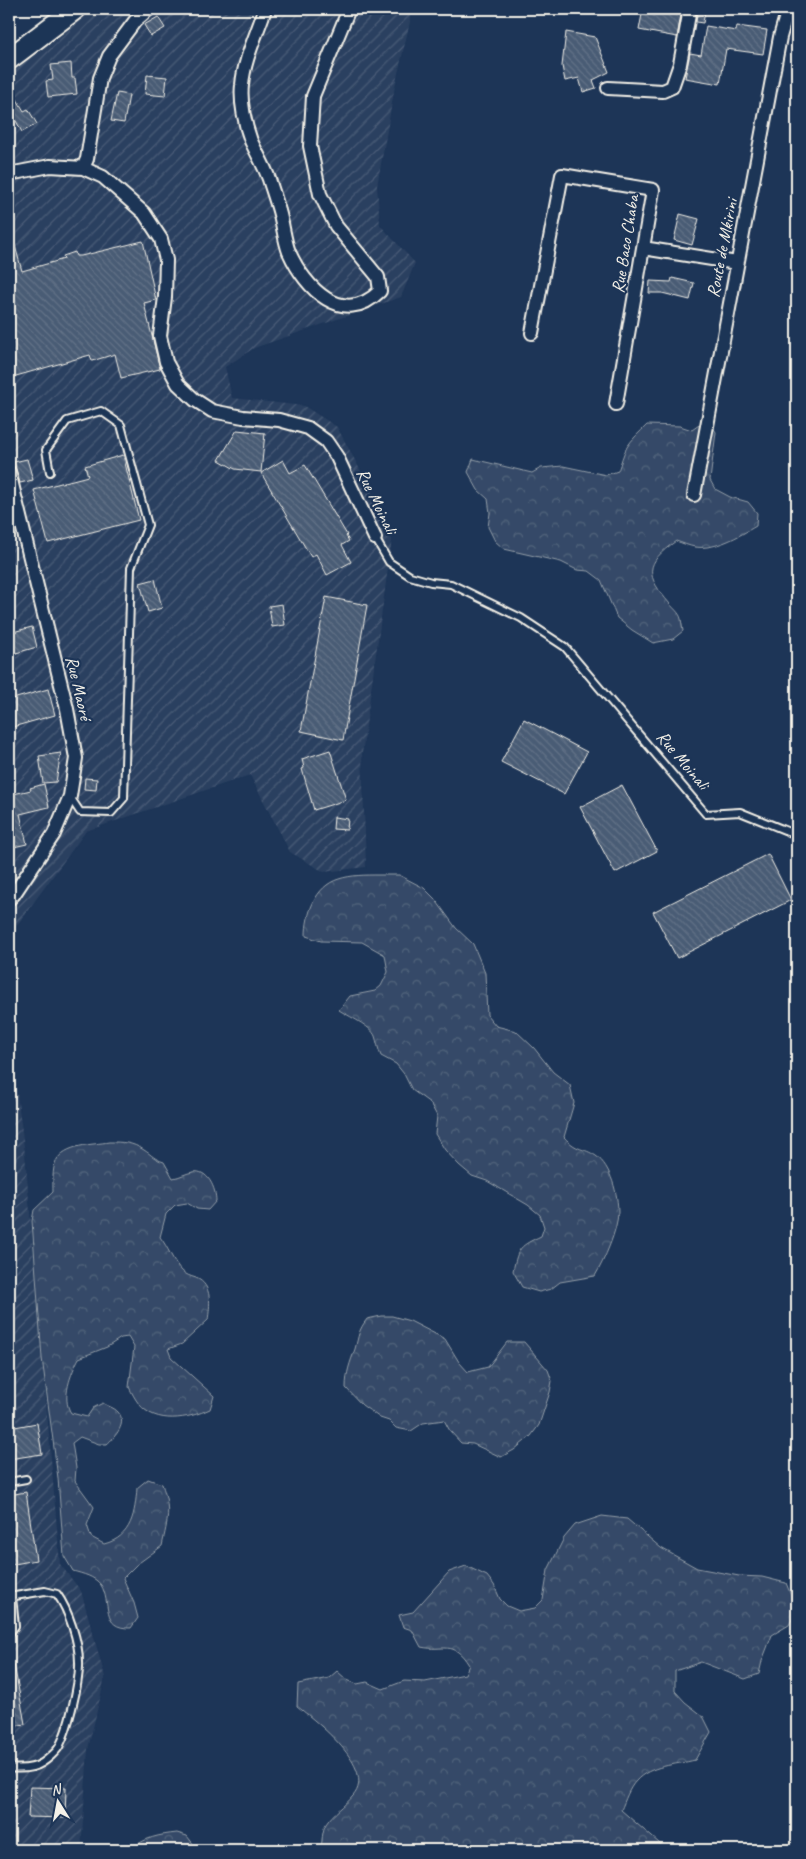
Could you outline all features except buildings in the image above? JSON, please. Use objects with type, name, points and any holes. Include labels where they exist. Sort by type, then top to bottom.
[{"type":"main road","points":[[9,59],[75,9]]},
{"type":"street","points":[[83,168],[88,158],[100,78],[109,56],[136,21],[149,9]]},
{"type":"street","points":[[264,9],[247,60],[242,85],[244,110],[251,140],[265,167],[279,211],[288,251],[306,281],[329,302],[347,307],[370,300],[380,291],[378,277],[336,226],[320,194],[310,146],[313,96],[349,9]]},
{"type":"street","points":[[608,88],[663,91],[672,87],[676,77],[690,9]]},
{"type":"street","name":"Route de Mkirini","points":[[694,494],[780,36],[788,9]]},
{"type":"street","name":"Rue Moinali","points":[[9,174],[50,166],[83,168],[103,176],[144,213],[160,239],[166,260],[164,307],[160,336],[166,362],[178,384],[212,411],[243,417],[279,420],[308,428],[326,440],[375,538]]},
{"type":"street","name":"Rue Baco Chaba","points":[[532,333],[562,175],[653,190],[616,404]]},
{"type":"street","points":[[643,248],[737,263]]},
{"type":"street","name":"Rue Maoré","points":[[9,472],[67,708],[76,758],[70,796],[54,834],[9,899]]},
{"type":"lane","points":[[50,472],[46,450],[67,421],[101,411],[121,425],[148,525],[130,568],[124,798],[111,813],[80,812],[70,796]]},
{"type":"lane","name":"Rue Moinali","points":[[375,538],[389,562],[410,576],[431,582],[451,584],[521,618],[566,646],[706,814],[740,812],[797,835]]},
{"type":"lane","points":[[9,1482],[26,1479]]},
{"type":"lane","points":[[9,1634],[15,1626],[10,1597],[45,1591],[57,1594],[63,1603],[74,1635],[79,1662],[73,1706],[58,1749],[42,1764],[20,1769],[9,1768]]},
{"type":"shaded area","points":[[95,9],[410,9],[410,22],[395,86],[377,186],[380,225],[415,263],[401,297],[254,348],[225,367],[232,398],[304,406],[337,427],[370,488],[392,539],[362,754],[366,867],[324,872],[290,852],[250,775],[86,831],[9,936],[9,77],[32,52],[59,31]]},
{"type":"shaded area","points":[[9,1033],[25,1154],[60,1564],[81,1591],[105,1677],[88,1749],[81,1850],[9,1850]]},
{"type":"green space","points":[[647,425],[680,426],[692,430],[699,425],[713,427],[716,432],[710,480],[715,489],[730,497],[748,502],[757,513],[756,526],[727,541],[711,546],[693,547],[676,541],[658,556],[653,563],[652,577],[662,594],[679,615],[683,631],[673,639],[653,643],[617,618],[601,580],[589,571],[577,570],[561,562],[504,549],[495,541],[488,527],[490,513],[488,499],[478,490],[468,472],[473,459],[532,473],[541,468],[563,466],[606,475],[618,471],[627,447]]},
{"type":"green space","points":[[363,875],[399,875],[424,888],[435,899],[456,928],[473,944],[485,973],[487,1015],[496,1026],[516,1031],[534,1048],[553,1072],[570,1085],[574,1103],[564,1137],[573,1145],[591,1153],[601,1161],[610,1174],[617,1197],[616,1227],[595,1276],[560,1282],[551,1289],[539,1292],[522,1287],[513,1271],[515,1263],[521,1248],[528,1242],[541,1236],[544,1227],[540,1215],[528,1205],[487,1181],[472,1176],[459,1165],[445,1150],[435,1134],[437,1116],[430,1103],[412,1090],[404,1074],[396,1064],[381,1056],[373,1032],[339,1010],[350,996],[375,991],[381,986],[388,972],[385,955],[362,942],[321,941],[306,936],[310,910],[318,894],[339,879]]},
{"type":"green space","points":[[109,1142],[127,1143],[140,1147],[164,1162],[173,1178],[193,1172],[203,1174],[213,1186],[216,1201],[208,1210],[197,1209],[187,1203],[175,1205],[166,1214],[160,1237],[182,1271],[201,1281],[208,1291],[210,1302],[208,1320],[182,1344],[168,1349],[171,1357],[214,1396],[210,1409],[201,1413],[173,1418],[154,1415],[146,1411],[129,1387],[134,1347],[128,1337],[121,1338],[107,1347],[79,1358],[68,1386],[67,1400],[71,1413],[87,1417],[93,1408],[103,1403],[117,1411],[122,1421],[117,1434],[107,1444],[99,1444],[80,1437],[72,1443],[76,1468],[75,1481],[94,1507],[87,1525],[91,1537],[104,1544],[121,1536],[133,1515],[137,1488],[148,1479],[162,1484],[165,1493],[168,1515],[162,1546],[136,1565],[123,1578],[134,1603],[138,1618],[131,1628],[121,1627],[111,1620],[101,1585],[92,1577],[73,1571],[64,1556],[58,1478],[42,1358],[32,1221],[34,1210],[53,1192],[54,1168],[60,1155],[72,1148]]},
{"type":"green space","points":[[392,1316],[410,1321],[445,1339],[459,1362],[468,1372],[488,1367],[507,1342],[524,1342],[548,1370],[552,1381],[539,1425],[531,1436],[514,1450],[501,1457],[473,1444],[461,1443],[450,1431],[444,1420],[423,1423],[411,1431],[396,1428],[389,1421],[380,1418],[362,1405],[346,1388],[348,1373],[362,1327],[367,1319]]},
{"type":"green space","points":[[602,1516],[627,1519],[661,1548],[697,1568],[739,1576],[762,1577],[786,1583],[797,1610],[789,1625],[772,1635],[759,1674],[745,1679],[701,1662],[675,1671],[675,1691],[685,1702],[703,1716],[711,1732],[695,1760],[664,1766],[648,1772],[636,1781],[631,1787],[621,1810],[667,1850],[321,1850],[323,1833],[329,1820],[353,1796],[359,1785],[357,1772],[351,1759],[341,1746],[317,1722],[297,1706],[298,1684],[329,1678],[337,1671],[347,1680],[357,1684],[367,1682],[383,1689],[404,1681],[425,1682],[465,1674],[469,1665],[458,1652],[448,1648],[421,1647],[412,1630],[403,1627],[399,1615],[413,1612],[449,1572],[466,1566],[487,1576],[494,1585],[500,1599],[507,1606],[519,1611],[535,1608],[543,1600],[548,1570],[564,1538],[575,1525]]},
{"type":"green space","points":[[177,1833],[187,1836],[198,1850],[130,1850],[152,1837]]}]
